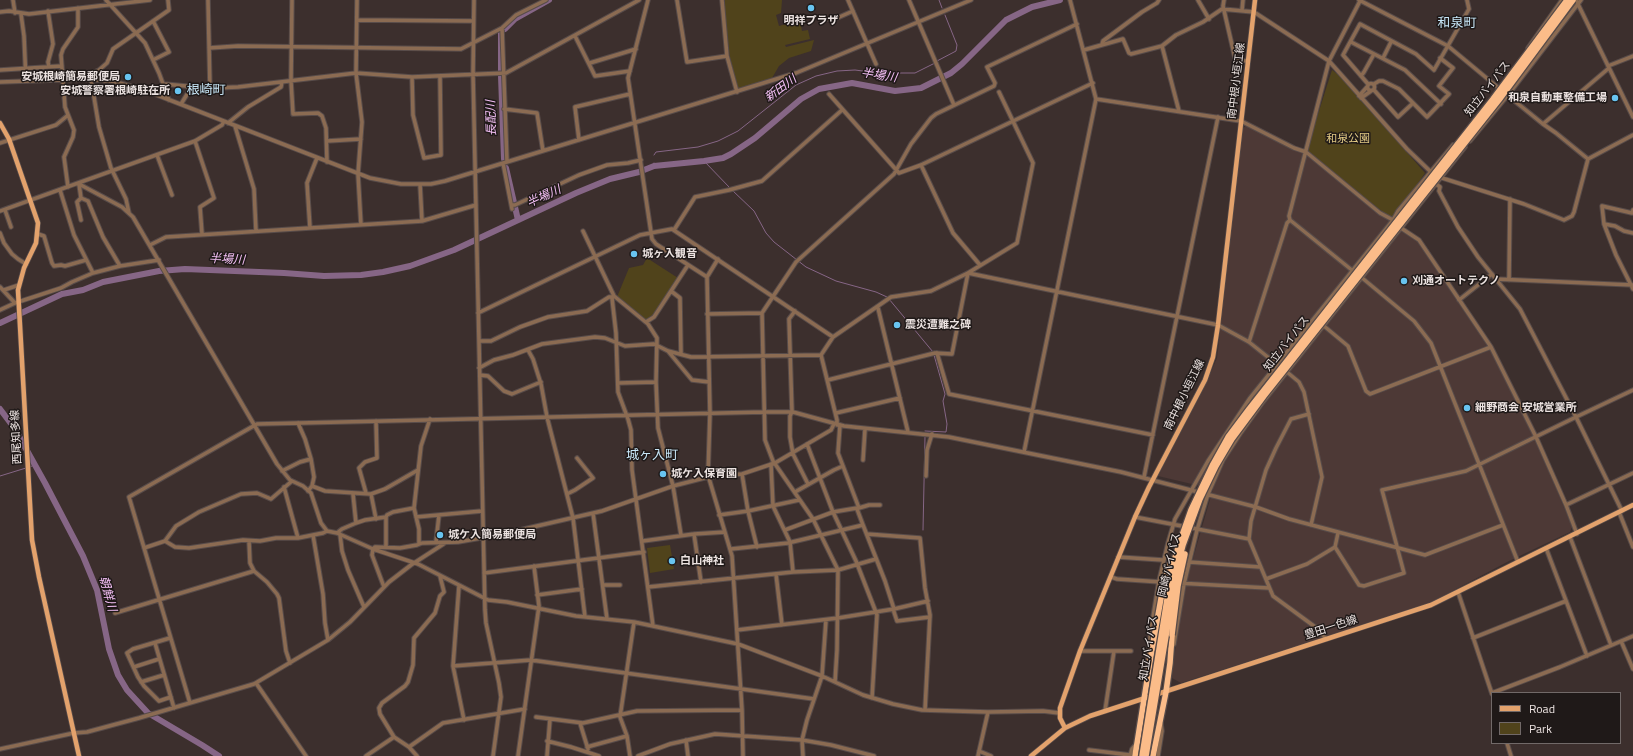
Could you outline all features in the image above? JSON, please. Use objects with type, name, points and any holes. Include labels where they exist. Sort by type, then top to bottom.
[{"type":"highway","name":"知立バイパス","points":[[1142,756],[1172,568],[1186,522],[1202,485],[1228,437],[1248,408],[1493,99],[1567,0]]},
{"type":"highway","name":"知立バイパス","points":[[1200,499],[1223,454],[1241,426],[1480,124],[1563,15],[1577,1]]},
{"type":"highway","points":[[1132,756],[1137,742],[1143,711],[1143,699],[1165,579],[1188,510],[1202,485]]},
{"type":"highway","points":[[1153,756],[1166,692],[1178,586],[1186,545],[1200,499]]},
{"type":"highway","name":"岡崎バイパス","points":[[1146,756],[1176,573],[1183,545],[1200,499]]},
{"type":"main road","name":"南中根小垣江線","points":[[1059,713],[1063,695],[1080,651],[1135,517],[1208,373],[1215,348],[1255,0]]},
{"type":"main road","name":"西尾知多線","points":[[0,123],[9,139],[38,223],[36,243],[26,264],[19,285],[17,304],[20,324],[34,552],[79,756]]},
{"type":"main road","name":"豊田一色線","points":[[1031,756],[1065,728],[1084,718],[1424,608],[1577,534],[1633,505]]},
{"type":"main road","points":[[1059,713],[1065,728]]},
{"type":"street","points":[[14,0],[15,13]]},
{"type":"street","points":[[106,0],[108,4],[145,43],[164,84],[169,100]]},
{"type":"street","points":[[0,12],[29,14],[150,0]]},
{"type":"street","points":[[129,213],[126,199],[113,171],[99,127],[89,79],[90,74],[99,70],[107,63],[113,49],[169,10],[168,0]]},
{"type":"street","points":[[208,0],[210,88]]},
{"type":"street","points":[[292,0],[290,81],[293,114],[321,114],[326,128],[327,162]]},
{"type":"street","points":[[357,0],[356,73],[362,119],[358,174],[361,225]]},
{"type":"street","points":[[474,0],[472,44],[484,598],[486,623],[500,688],[499,713],[493,756]]},
{"type":"street","points":[[210,48],[238,46],[462,50],[502,28],[516,15],[546,0]]},
{"type":"street","points":[[164,84],[186,86],[191,88],[210,88],[238,87],[356,73],[412,77],[504,73],[511,71],[639,0]]},
{"type":"street","points":[[648,0],[628,78],[651,233],[654,242],[706,277]]},
{"type":"street","points":[[678,0],[687,62],[728,56]]},
{"type":"street","points":[[722,0],[728,56],[737,92]]},
{"type":"street","points":[[848,0],[876,64]]},
{"type":"street","points":[[909,0],[954,105]]},
{"type":"street","points":[[0,82],[89,79],[116,82],[138,88],[181,104],[358,174],[386,182],[420,184],[439,183],[808,69],[969,0]]},
{"type":"street","points":[[1102,44],[1114,33],[1159,0]]},
{"type":"street","points":[[1198,0],[1208,19]]},
{"type":"street","points":[[1224,0],[1224,9],[1236,59],[1248,61]]},
{"type":"street","points":[[1242,10],[1243,0]]},
{"type":"street","points":[[1248,342],[1287,223],[1290,220],[1289,218],[1329,62],[1360,0],[1448,46],[1542,124],[1556,133],[1588,159]]},
{"type":"street","points":[[1412,104],[1398,117],[1368,86],[1343,55],[1360,24],[1391,42],[1416,54],[1434,70],[1469,9],[1467,0]]},
{"type":"street","points":[[1147,682],[1147,654],[1163,560],[1173,525],[1211,456],[1235,420],[1277,364],[1393,220],[1398,211],[1499,88],[1562,0]]},
{"type":"street","points":[[1024,452],[1096,99],[1071,1]]},
{"type":"street","points":[[1171,648],[1174,644],[1184,584],[1197,530],[1208,494],[1223,460],[1260,407],[1361,278],[1508,95],[1577,1],[1633,117]]},
{"type":"street","points":[[68,187],[64,157],[73,137],[74,130],[67,116],[63,98],[61,51],[78,27],[78,8]]},
{"type":"street","points":[[1084,50],[1123,39],[1130,54],[1162,46],[1176,35],[1224,9],[1254,12],[1329,62],[1407,149],[1431,172],[1441,178],[1510,199],[1564,220],[1572,216],[1583,182],[1588,159],[1633,135]]},
{"type":"street","points":[[48,11],[53,44],[48,62],[49,67]]},
{"type":"street","points":[[828,19],[834,19],[853,11]]},
{"type":"street","points":[[21,14],[24,36],[26,81]]},
{"type":"street","points":[[357,20],[473,21]]},
{"type":"street","points":[[153,21],[169,52],[153,60]]},
{"type":"street","points":[[793,572],[790,542],[773,506],[773,464],[765,440],[762,313],[797,261],[896,171],[911,144],[927,122],[936,114],[995,85],[987,67],[1077,24]]},
{"type":"street","points":[[502,28],[505,163],[513,206],[579,175],[608,165],[641,161]]},
{"type":"street","points":[[575,36],[596,76],[630,71]]},
{"type":"street","points":[[1351,42],[1405,70],[1441,104]]},
{"type":"street","points":[[1382,58],[1391,42]]},
{"type":"street","points":[[1162,46],[1179,111]]},
{"type":"street","points":[[590,63],[636,49]]},
{"type":"street","points":[[1361,76],[1374,54]]},
{"type":"street","points":[[1542,124],[1609,67],[1633,56]]},
{"type":"street","points":[[1360,97],[1368,86],[1381,81],[1387,82],[1399,89],[1412,104],[1427,117],[1449,94],[1439,86],[1453,68],[1440,58]]},
{"type":"street","points":[[0,70],[62,66]]},
{"type":"street","points":[[412,77],[413,115],[424,158],[441,155],[440,76]]},
{"type":"street","points":[[0,211],[79,184],[195,141],[212,132],[248,107],[281,87],[282,82]]},
{"type":"street","points":[[829,94],[896,171],[902,173],[1093,83]]},
{"type":"street","points":[[1360,97],[1375,88],[1374,84]]},
{"type":"street","points":[[181,104],[191,88]]},
{"type":"street","points":[[821,354],[834,337],[889,299],[931,291],[968,273],[1017,243],[1033,163],[999,92]]},
{"type":"street","points":[[579,140],[576,107],[630,94]]},
{"type":"street","points":[[1096,99],[1241,121],[1294,148],[1306,152],[1380,212],[1393,220]]},
{"type":"street","points":[[504,109],[537,113],[543,151]]},
{"type":"street","points":[[674,230],[695,197],[732,190],[762,181],[842,110]]},
{"type":"street","points":[[0,143],[56,125],[67,116]]},
{"type":"street","points":[[1144,477],[1218,118]]},
{"type":"street","points":[[235,126],[254,188],[256,231]]},
{"type":"street","points":[[327,141],[361,139]]},
{"type":"street","points":[[195,141],[214,198],[200,207],[202,234]]},
{"type":"street","points":[[157,155],[172,195]]},
{"type":"street","points":[[310,228],[307,183],[317,158]]},
{"type":"street","points":[[921,165],[953,233],[980,265]]},
{"type":"street","points":[[79,184],[81,198]]},
{"type":"street","points":[[79,184],[122,207],[129,213],[150,245],[282,471],[292,481],[308,491],[314,501],[321,523],[327,531]]},
{"type":"street","points":[[420,184],[422,221]]},
{"type":"street","points":[[1436,184],[1440,187],[1439,190],[1463,235],[1478,257],[1520,309],[1609,484],[1633,547]]},
{"type":"street","points":[[60,190],[78,246],[93,273]]},
{"type":"street","points":[[81,198],[76,202],[81,220]]},
{"type":"street","points":[[81,198],[88,201],[103,237],[120,266]]},
{"type":"street","points":[[1509,280],[1510,199]]},
{"type":"street","points":[[150,245],[164,237],[422,221],[476,205]]},
{"type":"street","points":[[1632,286],[1616,255],[1604,224],[1602,206],[1632,213],[1633,210]]},
{"type":"street","points":[[5,210],[11,227]]},
{"type":"street","points":[[1290,220],[1408,315],[1419,326],[1431,343],[1518,562]]},
{"type":"street","points":[[1604,224],[1615,226],[1624,231],[1633,233]]},
{"type":"street","points":[[1402,228],[1420,240],[1491,347],[1536,437],[1566,504],[1577,534]]},
{"type":"street","points":[[478,312],[640,235],[674,230],[834,337]]},
{"type":"street","points":[[583,231],[613,296],[619,398],[627,415],[631,430],[632,465],[653,626]]},
{"type":"street","points":[[0,233],[4,243],[15,257],[26,264]]},
{"type":"street","points":[[38,234],[44,236],[54,266],[65,266],[86,260]]},
{"type":"street","points":[[718,260],[706,277],[710,413],[708,477],[731,549],[742,710],[743,756]]},
{"type":"street","points":[[0,310],[61,288],[93,273],[120,266],[159,261]]},
{"type":"street","points":[[646,322],[653,318],[688,265]]},
{"type":"street","points":[[968,273],[1218,325],[1248,342],[1301,384],[1309,414],[1322,478],[1311,525]]},
{"type":"street","points":[[828,380],[935,353],[952,354],[968,273]]},
{"type":"street","points":[[1459,300],[1492,274]]},
{"type":"street","points":[[1495,279],[1632,286]]},
{"type":"street","points":[[4,290],[19,285]]},
{"type":"street","points":[[0,287],[17,304]]},
{"type":"street","points":[[671,291],[680,298],[681,354]]},
{"type":"street","points":[[613,296],[646,322],[657,338],[656,382],[658,428],[673,486],[681,535]]},
{"type":"street","points":[[479,341],[491,341],[520,327],[548,317],[587,310],[613,296]]},
{"type":"street","points":[[878,308],[908,432]]},
{"type":"street","points":[[795,310],[789,320],[792,412],[790,416],[790,437],[792,452],[808,484]]},
{"type":"street","points":[[708,314],[762,313]]},
{"type":"street","points":[[1324,326],[1348,346],[1366,390],[1370,394],[1491,347]]},
{"type":"street","points":[[479,368],[494,360],[528,350],[542,344],[595,337],[605,338],[628,346],[646,344],[657,345],[668,351],[691,358],[821,354]]},
{"type":"street","points":[[528,350],[533,359],[541,382],[547,417],[573,518],[585,617]]},
{"type":"street","points":[[668,351],[692,380],[709,382]]},
{"type":"street","points":[[935,353],[949,394],[1153,435]]},
{"type":"street","points":[[821,354],[836,413],[838,453],[894,609],[895,619],[897,621],[930,617]]},
{"type":"street","points":[[480,375],[488,376],[504,391],[512,394],[541,382]]},
{"type":"street","points":[[618,383],[656,382]]},
{"type":"street","points":[[1338,533],[1335,547],[1358,583],[1362,586],[1404,573],[1396,548],[1382,490],[1462,473],[1633,390]]},
{"type":"street","points":[[836,413],[900,398]]},
{"type":"street","points":[[190,703],[129,497],[254,425],[480,418],[792,412],[837,425],[865,429],[932,434],[1153,479],[1256,507],[1289,519],[1338,533],[1426,555],[1503,525]]},
{"type":"street","points":[[1309,414],[1289,421],[1266,470],[1250,525],[1249,539],[1274,598],[1318,629],[1326,639]]},
{"type":"street","points":[[419,544],[419,529],[414,508],[421,446],[430,420]]},
{"type":"street","points":[[376,421],[377,458],[365,462],[359,468],[369,493],[376,519]]},
{"type":"street","points":[[298,423],[311,459],[314,477],[312,486],[308,491]]},
{"type":"street","points":[[373,549],[400,548],[419,544],[436,542],[446,543],[483,538],[593,513],[673,486],[708,477],[742,474],[773,464],[837,425]]},
{"type":"street","points":[[863,460],[865,429]]},
{"type":"street","points":[[926,476],[927,450],[932,434]]},
{"type":"street","points":[[806,444],[876,613],[872,698]]},
{"type":"street","points":[[567,494],[576,490],[593,478],[577,458]]},
{"type":"street","points":[[282,471],[300,462],[311,459]]},
{"type":"street","points":[[773,464],[795,492],[813,519],[838,570],[838,618],[835,682]]},
{"type":"street","points":[[795,492],[843,466]]},
{"type":"street","points":[[312,486],[325,491],[353,494],[369,493],[389,487],[418,470]]},
{"type":"street","points":[[1566,504],[1633,472]]},
{"type":"street","points":[[742,474],[748,511],[757,546]]},
{"type":"street","points":[[144,548],[165,541],[176,526],[199,512],[241,494],[257,493],[271,499],[292,481]]},
{"type":"street","points":[[284,487],[298,538]]},
{"type":"street","points":[[353,494],[356,523]]},
{"type":"street","points":[[719,515],[748,511],[799,500]]},
{"type":"street","points":[[785,530],[833,512],[869,505],[880,505]]},
{"type":"street","points":[[386,548],[387,515],[393,512],[414,508]]},
{"type":"street","points":[[416,517],[482,511]]},
{"type":"street","points":[[593,513],[608,619]]},
{"type":"street","points":[[436,542],[438,515]]},
{"type":"street","points":[[1135,517],[1249,539]]},
{"type":"street","points":[[364,607],[348,570],[342,551],[339,534],[342,529],[356,523],[365,520],[386,518]]},
{"type":"street","points":[[731,549],[790,542],[863,525]]},
{"type":"street","points":[[165,541],[181,548],[200,547],[276,538],[298,538],[327,531],[339,534],[373,549],[415,563],[488,600],[507,602],[585,617],[634,622],[738,644],[822,676],[872,698],[912,708],[925,710],[988,712],[1043,711],[1059,713]]},
{"type":"street","points":[[643,541],[681,535],[725,532]]},
{"type":"street","points":[[694,534],[701,582]]},
{"type":"street","points":[[867,534],[920,538],[930,617],[925,710]]},
{"type":"street","points":[[313,535],[323,594],[328,640]]},
{"type":"street","points":[[1570,537],[1612,645]]},
{"type":"street","points":[[249,541],[250,563],[254,571],[268,582],[277,594],[282,617],[286,651],[290,662]]},
{"type":"street","points":[[0,749],[74,733],[87,732],[159,713],[256,683],[328,640],[345,627],[384,587],[415,563],[446,543]]},
{"type":"street","points":[[1266,579],[1308,564],[1335,547]]},
{"type":"street","points":[[1546,548],[1587,656]]},
{"type":"street","points":[[373,549],[372,555],[384,587]]},
{"type":"street","points":[[484,573],[644,552]]},
{"type":"street","points":[[1118,557],[1163,560]]},
{"type":"street","points":[[648,587],[793,572],[838,570],[876,559]]},
{"type":"street","points":[[1189,562],[1260,567]]},
{"type":"street","points":[[518,756],[538,609],[538,595],[534,566]]},
{"type":"street","points":[[116,613],[254,571]]},
{"type":"street","points":[[776,574],[782,625]]},
{"type":"street","points":[[417,756],[409,747],[394,736],[380,714],[380,705],[408,682],[413,665],[414,638],[435,613],[440,596],[444,592],[440,576]]},
{"type":"street","points":[[1111,577],[1116,579],[1184,584],[1269,588]]},
{"type":"street","points":[[603,585],[620,585]]},
{"type":"street","points":[[459,586],[453,666],[464,720]]},
{"type":"street","points":[[538,595],[582,589]]},
{"type":"street","points":[[1458,592],[1491,692]]},
{"type":"street","points":[[737,630],[876,613],[928,601]]},
{"type":"street","points":[[1473,638],[1566,602]]},
{"type":"street","points":[[803,756],[802,740],[822,676],[826,620]]},
{"type":"street","points":[[630,756],[627,736],[620,717],[634,622]]},
{"type":"street","points":[[1497,692],[1633,636]]},
{"type":"street","points":[[170,638],[134,649],[127,653],[141,682],[160,701],[171,697]]},
{"type":"street","points":[[1621,641],[1633,669]]},
{"type":"street","points":[[155,643],[174,708]]},
{"type":"street","points":[[1080,651],[1131,651]]},
{"type":"street","points":[[1105,711],[1114,651]]},
{"type":"street","points":[[134,667],[159,659]]},
{"type":"street","points":[[453,666],[532,660],[814,699]]},
{"type":"street","points":[[141,682],[164,674]]},
{"type":"street","points":[[256,683],[306,756]]},
{"type":"street","points":[[409,747],[443,723],[525,709]]},
{"type":"street","points":[[536,717],[580,723],[637,711],[742,710]]},
{"type":"street","points":[[978,756],[988,712]]},
{"type":"street","points":[[547,756],[547,741],[550,719]]},
{"type":"street","points":[[580,723],[588,752]]},
{"type":"street","points":[[1158,756],[1162,731],[1160,724]]},
{"type":"street","points":[[638,756],[670,744],[715,734],[802,740],[831,745],[874,756]]},
{"type":"street","points":[[366,756],[394,736]]},
{"type":"street","points":[[587,747],[627,736]]},
{"type":"street","points":[[686,740],[688,756]]},
{"type":"street","points":[[547,741],[599,756]]},
{"type":"street","points":[[1507,744],[1511,756]]},
{"type":"street","points":[[1089,750],[1132,756]]},
{"type":"street","points":[[979,751],[991,756]]},
{"type":"shaded area","points":[[1246,126],[1299,149],[1417,241],[1491,351],[1534,434],[1572,527],[1570,532],[1509,561],[1426,605],[1181,683],[1172,678],[1176,643],[1188,576],[1213,489],[1158,476],[1202,392],[1217,358],[1243,128]]},
{"type":"green space","points":[[725,0],[782,0],[781,13],[776,15],[779,26],[800,20],[802,31],[808,30],[810,39],[785,45],[786,47],[814,40],[811,51],[789,58],[779,66],[772,78],[738,88],[730,58],[725,19]]},
{"type":"green space","name":"和泉公園","points":[[1332,70],[1340,76],[1425,173],[1393,220],[1306,152]]},
{"type":"green space","points":[[647,258],[678,278],[652,318],[645,320],[617,297],[629,268],[643,265]]},
{"type":"green space","points":[[670,545],[674,569],[650,573],[647,548]]},
{"type":"waterway","name":"長配川","points":[[505,29],[515,19],[549,0]]},
{"type":"waterway","name":"新田川","points":[[939,0],[942,8]]},
{"type":"waterway","name":"半場川","points":[[0,323],[62,294],[83,290],[103,282],[159,271],[185,269],[324,276],[361,275],[410,266],[454,250],[576,193],[610,179],[639,172],[654,166],[723,158],[755,138],[801,99],[819,89],[852,83],[895,91],[921,88],[951,73],[1006,20],[1032,7],[1060,0]]},
{"type":"waterway","name":"新田川","points":[[937,61],[956,51],[957,45],[945,15]]},
{"type":"waterway","name":"長配川","points":[[501,32],[501,71]]},
{"type":"waterway","name":"新田川","points":[[654,155],[656,152],[698,147],[718,141],[738,131],[796,85],[816,76],[837,71],[855,70],[878,73],[915,73],[935,63]]},
{"type":"waterway","name":"長配川","points":[[501,76],[504,159]]},
{"type":"waterway","points":[[704,161],[730,188]]},
{"type":"waterway","name":"長配川","points":[[506,168],[518,220]]},
{"type":"waterway","points":[[732,190],[754,211],[766,233],[774,242],[806,267],[836,281],[876,292],[887,297]]},
{"type":"waterway","points":[[889,299],[933,352]]},
{"type":"waterway","points":[[925,431],[946,432],[947,424],[943,401],[945,394],[934,355]]},
{"type":"waterway","name":"朝鮮川","points":[[0,409],[15,429],[83,556],[97,590],[109,649],[118,675],[127,690],[148,713],[219,756]]},
{"type":"waterway","points":[[923,530],[925,437]]},
{"type":"waterway","name":"朝鮮川","points":[[29,467],[35,465]]},
{"type":"waterway","points":[[0,476],[26,468]]},
{"type":"place","name":"明祥プラザ","points":[[811,8]]},
{"type":"place","name":"安城根崎簡易郵便局","points":[[128,77]]},
{"type":"place","name":"安城警察署根崎駐在所","points":[[178,91]]},
{"type":"place","name":"和泉自動車整備工場","points":[[1615,98]]},
{"type":"place","name":"城ヶ入観音","points":[[634,254]]},
{"type":"place","name":"刈通オートテクノ","points":[[1404,281]]},
{"type":"place","name":"震災遭難之碑","points":[[897,325]]},
{"type":"place","name":"細野商会 安城営業所","points":[[1467,408]]},
{"type":"place","name":"城ケ入保育園","points":[[663,474]]},
{"type":"place","name":"城ケ入簡易郵便局","points":[[440,535]]},
{"type":"place","name":"白山神社","points":[[672,561]]},
{"type":"district","name":"和泉町","points":[[1457,24]]},
{"type":"district","name":"根崎町","points":[[206,91]]},
{"type":"district","name":"城ヶ入町","points":[[652,456]]}]
